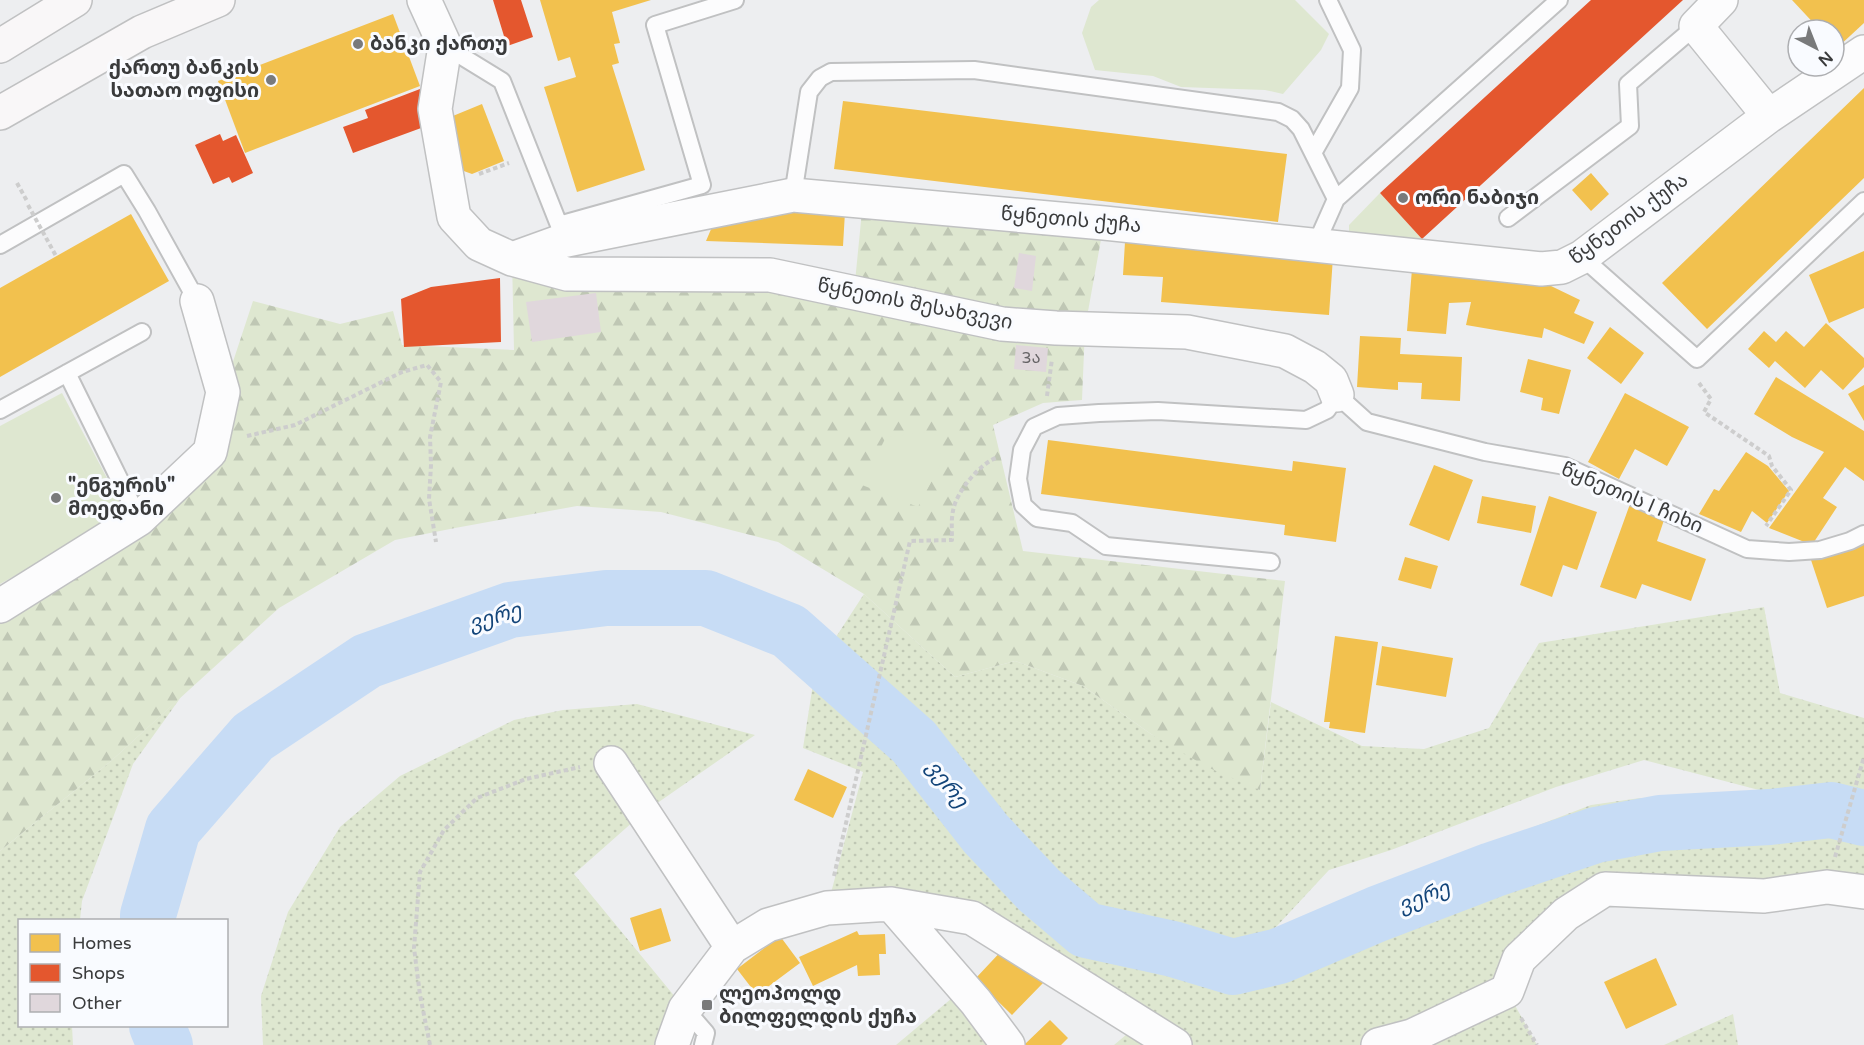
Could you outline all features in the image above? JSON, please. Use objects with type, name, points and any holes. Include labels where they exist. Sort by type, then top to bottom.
[{"type":"main road","points":[[0,45],[75,0]]},
{"type":"main road","points":[[0,113],[142,32],[218,0]]},
{"type":"street","points":[[424,0],[444,46],[435,109],[454,217],[479,244],[512,259]]},
{"type":"street","points":[[1720,0],[1696,27],[1769,116]]},
{"type":"street","name":"წყნეთის ქუჩა","points":[[512,259],[562,241],[793,195],[1316,244],[1541,269],[1562,267],[1582,257],[1769,116],[1864,52]]},
{"type":"street","name":"წყნეთის შესახვევი","points":[[512,259],[567,274],[770,275],[1002,324],[1187,332],[1285,351],[1316,367],[1331,380],[1337,395]]},
{"type":"street","points":[[0,606],[139,519],[210,452],[223,392],[197,301]]},
{"type":"street","points":[[611,763],[732,947]]},
{"type":"street","points":[[1378,1045],[1412,1036],[1507,991],[1519,959],[1566,914],[1605,889],[1764,896],[1827,887],[1864,892]]},
{"type":"street","points":[[891,904],[976,1002],[1008,1045]]},
{"type":"street","points":[[672,1045],[685,1009],[732,947],[768,925],[827,908],[891,904],[972,918],[1175,1045]]},
{"type":"lane","points":[[142,32],[177,0]]},
{"type":"lane","points":[[142,32],[194,0]]},
{"type":"lane","points":[[444,46],[502,81],[559,225],[702,185],[655,24],[735,0]]},
{"type":"lane","points":[[1313,153],[1350,88],[1352,50],[1328,0]]},
{"type":"lane","points":[[1316,244],[1336,199],[1559,0]]},
{"type":"lane","points":[[1508,218],[1630,126],[1628,84],[1696,27]]},
{"type":"lane","points":[[793,195],[809,92],[820,78],[831,72],[974,70],[1278,112],[1292,118],[1302,129],[1336,199]]},
{"type":"lane","points":[[0,245],[124,174],[197,301]]},
{"type":"lane","points":[[1582,257],[1697,359],[1864,201]]},
{"type":"lane","points":[[0,410],[142,332]]},
{"type":"lane","points":[[67,373],[139,519]]},
{"type":"lane","points":[[1271,562],[1106,546],[1072,523],[1037,518],[1023,505],[1018,479],[1022,450],[1034,428],[1058,416],[1158,411],[1306,420],[1327,410],[1337,395]]},
{"type":"lane","name":"წყნეთის I ჩიხი","points":[[1337,395],[1367,423],[1485,452],[1564,466],[1747,549],[1789,552],[1820,550],[1864,534]]},
{"type":"lane","points":[[685,1009],[706,1033],[703,1045]]},
{"type":"path","points":[[494,169],[509,163]]},
{"type":"path","points":[[17,183],[56,256]]},
{"type":"path","points":[[1053,351],[1047,398],[1057,398]]},
{"type":"path","points":[[210,452],[243,437],[296,425],[402,372],[427,365],[441,382],[430,437],[429,499],[436,542]]},
{"type":"path","points":[[1697,380],[1711,399],[1704,412],[1769,456],[1772,466],[1791,490],[1766,527]]},
{"type":"path","points":[[827,908],[910,541],[952,540],[952,510],[968,480],[991,460],[1022,450]]},
{"type":"path","points":[[1827,887],[1864,757]]},
{"type":"path","points":[[430,1045],[414,948],[420,872],[444,830],[477,798],[526,779],[571,768],[611,763]]},
{"type":"green space","points":[[1099,0],[1295,0],[1329,34],[1321,50],[1283,94],[1265,90],[1181,87],[1153,76],[1095,70],[1082,33],[1091,7]]},
{"type":"green space","points":[[1380,193],[1422,239],[1349,238],[1349,225]]},
{"type":"green space","points":[[863,201],[1104,223],[1085,328],[1082,400],[1043,403],[993,425],[1023,551],[1285,581],[1260,790],[1207,767],[1151,734],[1083,686],[1015,661],[955,677],[864,594],[778,542],[661,512],[577,506],[395,540],[279,608],[111,761],[0,851],[0,618],[210,452],[223,392],[253,301],[340,324],[393,311],[402,345],[514,350],[512,259],[854,292]]},
{"type":"green space","name":"\"ენგურის\" მოედანი","points":[[62,393],[126,514],[0,584],[0,426]]},
{"type":"green space","points":[[929,432],[941,437],[940,465],[918,507],[862,485],[886,437]]},
{"type":"green space","points":[[864,594],[955,677],[1015,661],[1083,686],[1151,734],[1260,790],[1271,702],[1362,746],[1424,749],[1489,728],[1539,643],[1764,607],[1780,693],[1864,718],[1864,800],[1853,797],[1804,798],[1759,790],[1644,760],[1556,787],[1391,850],[1329,870],[1265,939],[1209,945],[1151,931],[1084,906],[1024,853],[965,766],[918,711],[832,643]]},
{"type":"green space","points":[[813,684],[915,767],[977,849],[1070,937],[1234,983],[1304,958],[1333,925],[1391,882],[1591,805],[1640,798],[1687,803],[1765,831],[1843,831],[1864,835],[1864,892],[1605,889],[1507,991],[1537,1045],[1114,1045],[1139,1024],[972,918],[827,908],[863,772],[803,748]]},
{"type":"green space","points":[[181,697],[133,764],[82,901],[80,919],[18,919],[18,1027],[72,1027],[73,1045],[0,1045],[0,851],[111,761]]},
{"type":"green space","points":[[637,704],[755,735],[643,813],[574,874],[685,1009],[672,1045],[263,1045],[261,996],[288,912],[340,827],[400,776],[514,720],[563,710]]},
{"type":"green space","points":[[964,988],[1008,1045],[896,1045]]},
{"type":"green space","points":[[1733,1014],[1738,1045],[1664,1045]]},
{"type":"building: Homes","points":[[540,0],[651,0],[612,12],[620,43],[614,44],[619,63],[612,65],[645,170],[577,192],[544,87],[576,77],[570,57],[558,61]]},
{"type":"building: Homes","points":[[1792,0],[1864,0],[1864,23],[1846,40],[1846,18],[1809,18]]},
{"type":"building: Homes","points":[[393,14],[420,86],[245,153],[218,81]]},
{"type":"building: Homes","points":[[1864,88],[1864,178],[1707,329],[1662,283]]},
{"type":"building: Homes","points":[[843,101],[1287,154],[1278,222],[834,169]]},
{"type":"building: Homes","points":[[482,104],[504,161],[472,174],[461,170],[448,118]]},
{"type":"building: Homes","points":[[1591,173],[1609,194],[1591,211],[1572,190]]},
{"type":"building: Homes","points":[[845,212],[843,246],[706,241],[718,213]]},
{"type":"building: Homes","points":[[131,214],[169,281],[0,377],[0,288]]},
{"type":"building: Homes","points":[[1125,242],[1333,257],[1329,315],[1161,302],[1163,277],[1123,275]]},
{"type":"building: Homes","points":[[1864,251],[1864,308],[1829,323],[1809,275]]},
{"type":"building: Homes","points":[[1412,269],[1475,273],[1551,286],[1580,300],[1574,313],[1594,322],[1584,344],[1544,328],[1542,338],[1466,325],[1471,302],[1449,303],[1446,334],[1407,331]]},
{"type":"building: Homes","points":[[1826,323],[1864,358],[1864,367],[1843,390],[1821,370],[1805,388],[1775,361],[1769,368],[1748,349],[1764,331],[1776,342],[1786,331],[1804,347]]},
{"type":"building: Homes","points":[[1610,327],[1644,353],[1621,384],[1587,358]]},
{"type":"building: Homes","points":[[1360,336],[1401,338],[1400,354],[1462,357],[1460,401],[1421,399],[1422,383],[1398,382],[1398,390],[1357,387]]},
{"type":"building: Homes","points":[[1528,359],[1571,370],[1559,414],[1541,410],[1543,398],[1520,392]]},
{"type":"building: Homes","points":[[1776,377],[1864,431],[1864,481],[1845,467],[1823,498],[1837,507],[1812,545],[1769,528],[1824,452],[1792,437],[1754,414]]},
{"type":"building: Homes","points":[[1864,385],[1864,421],[1848,394]]},
{"type":"building: Homes","points":[[1625,393],[1689,427],[1667,466],[1635,449],[1619,479],[1588,462]]},
{"type":"building: Homes","points":[[1048,440],[1292,471],[1293,461],[1346,468],[1336,542],[1284,535],[1285,525],[1041,494]]},
{"type":"building: Homes","points":[[1746,452],[1768,466],[1789,491],[1767,523],[1752,511],[1741,532],[1699,514],[1714,489],[1719,491]]},
{"type":"building: Homes","points":[[1434,465],[1473,480],[1449,541],[1409,525]]},
{"type":"building: Homes","points":[[1482,496],[1536,506],[1531,533],[1477,523]]},
{"type":"building: Homes","points":[[1549,496],[1597,512],[1577,570],[1563,565],[1552,597],[1520,585]]},
{"type":"building: Homes","points":[[1630,504],[1665,517],[1657,541],[1706,559],[1691,601],[1642,584],[1636,599],[1600,587]]},
{"type":"building: Homes","points":[[1864,543],[1864,596],[1827,608],[1811,560]]},
{"type":"building: Homes","points":[[1405,557],[1438,566],[1431,589],[1398,580]]},
{"type":"building: Homes","points":[[1335,636],[1378,642],[1365,733],[1329,728],[1330,722],[1324,722]]},
{"type":"building: Homes","points":[[1382,646],[1453,658],[1446,697],[1376,685]]},
{"type":"building: Homes","points":[[808,769],[847,787],[833,818],[794,800]]},
{"type":"building: Homes","points":[[661,908],[671,941],[640,951],[630,918]]},
{"type":"building: Homes","points":[[857,931],[859,935],[885,934],[886,954],[879,954],[880,975],[858,976],[857,965],[813,986],[799,957]]},
{"type":"building: Homes","points":[[780,936],[800,963],[757,995],[737,969]]},
{"type":"building: Homes","points":[[1006,946],[1043,983],[1012,1015],[975,979]]},
{"type":"building: Homes","points":[[1656,958],[1677,1005],[1626,1029],[1604,982]]},
{"type":"building: Homes","points":[[1050,1020],[1068,1038],[1061,1045],[1024,1045]]},
{"type":"building: Shops","points":[[493,0],[521,0],[533,37],[507,46]]},
{"type":"building: Shops","points":[[1591,0],[1683,0],[1422,239],[1380,193]]},
{"type":"building: Shops","points":[[420,89],[432,124],[353,153],[343,127],[368,118],[365,110]]},
{"type":"building: Shops","points":[[220,134],[223,141],[236,135],[253,173],[232,183],[229,177],[213,184],[195,145]]},
{"type":"building: Shops","points":[[500,278],[501,342],[404,347],[401,299],[431,287]]},
{"type":"building: Other","points":[[1019,253],[1036,256],[1032,291],[1014,288]]},
{"type":"building: Other","points":[[596,293],[601,332],[532,342],[526,302]]},
{"type":"building: Other","points":[[1016,345],[1048,348],[1046,372],[1014,369]]},
{"type":"waterway","name":"ვერე","points":[[148,919],[173,829],[253,737],[367,661],[510,610],[606,598],[706,598],[789,631],[914,742],[986,834],[1039,890],[1086,930],[1173,949],[1233,967],[1279,956],[1377,914],[1492,870],[1596,835],[1660,823],[1770,817],[1831,810],[1864,818]]},
{"type":"waterway","name":"ვერე","points":[[157,1027],[165,1045]]},
{"type":"place","name":"ბანკი ქართუ","points":[[358,44]]},
{"type":"place","name":"ქართუ ბანკის სათაო ოფისი","points":[[271,80]]},
{"type":"place","name":"ორი ნაბიჯი","points":[[1403,198]]},
{"type":"place","name":"\"ენგურის\" მოედანი","points":[[56,498]]},
{"type":"place","name":"ლეოპოლდ ბილფელდის ქუჩა","points":[[707,1005]]}]
